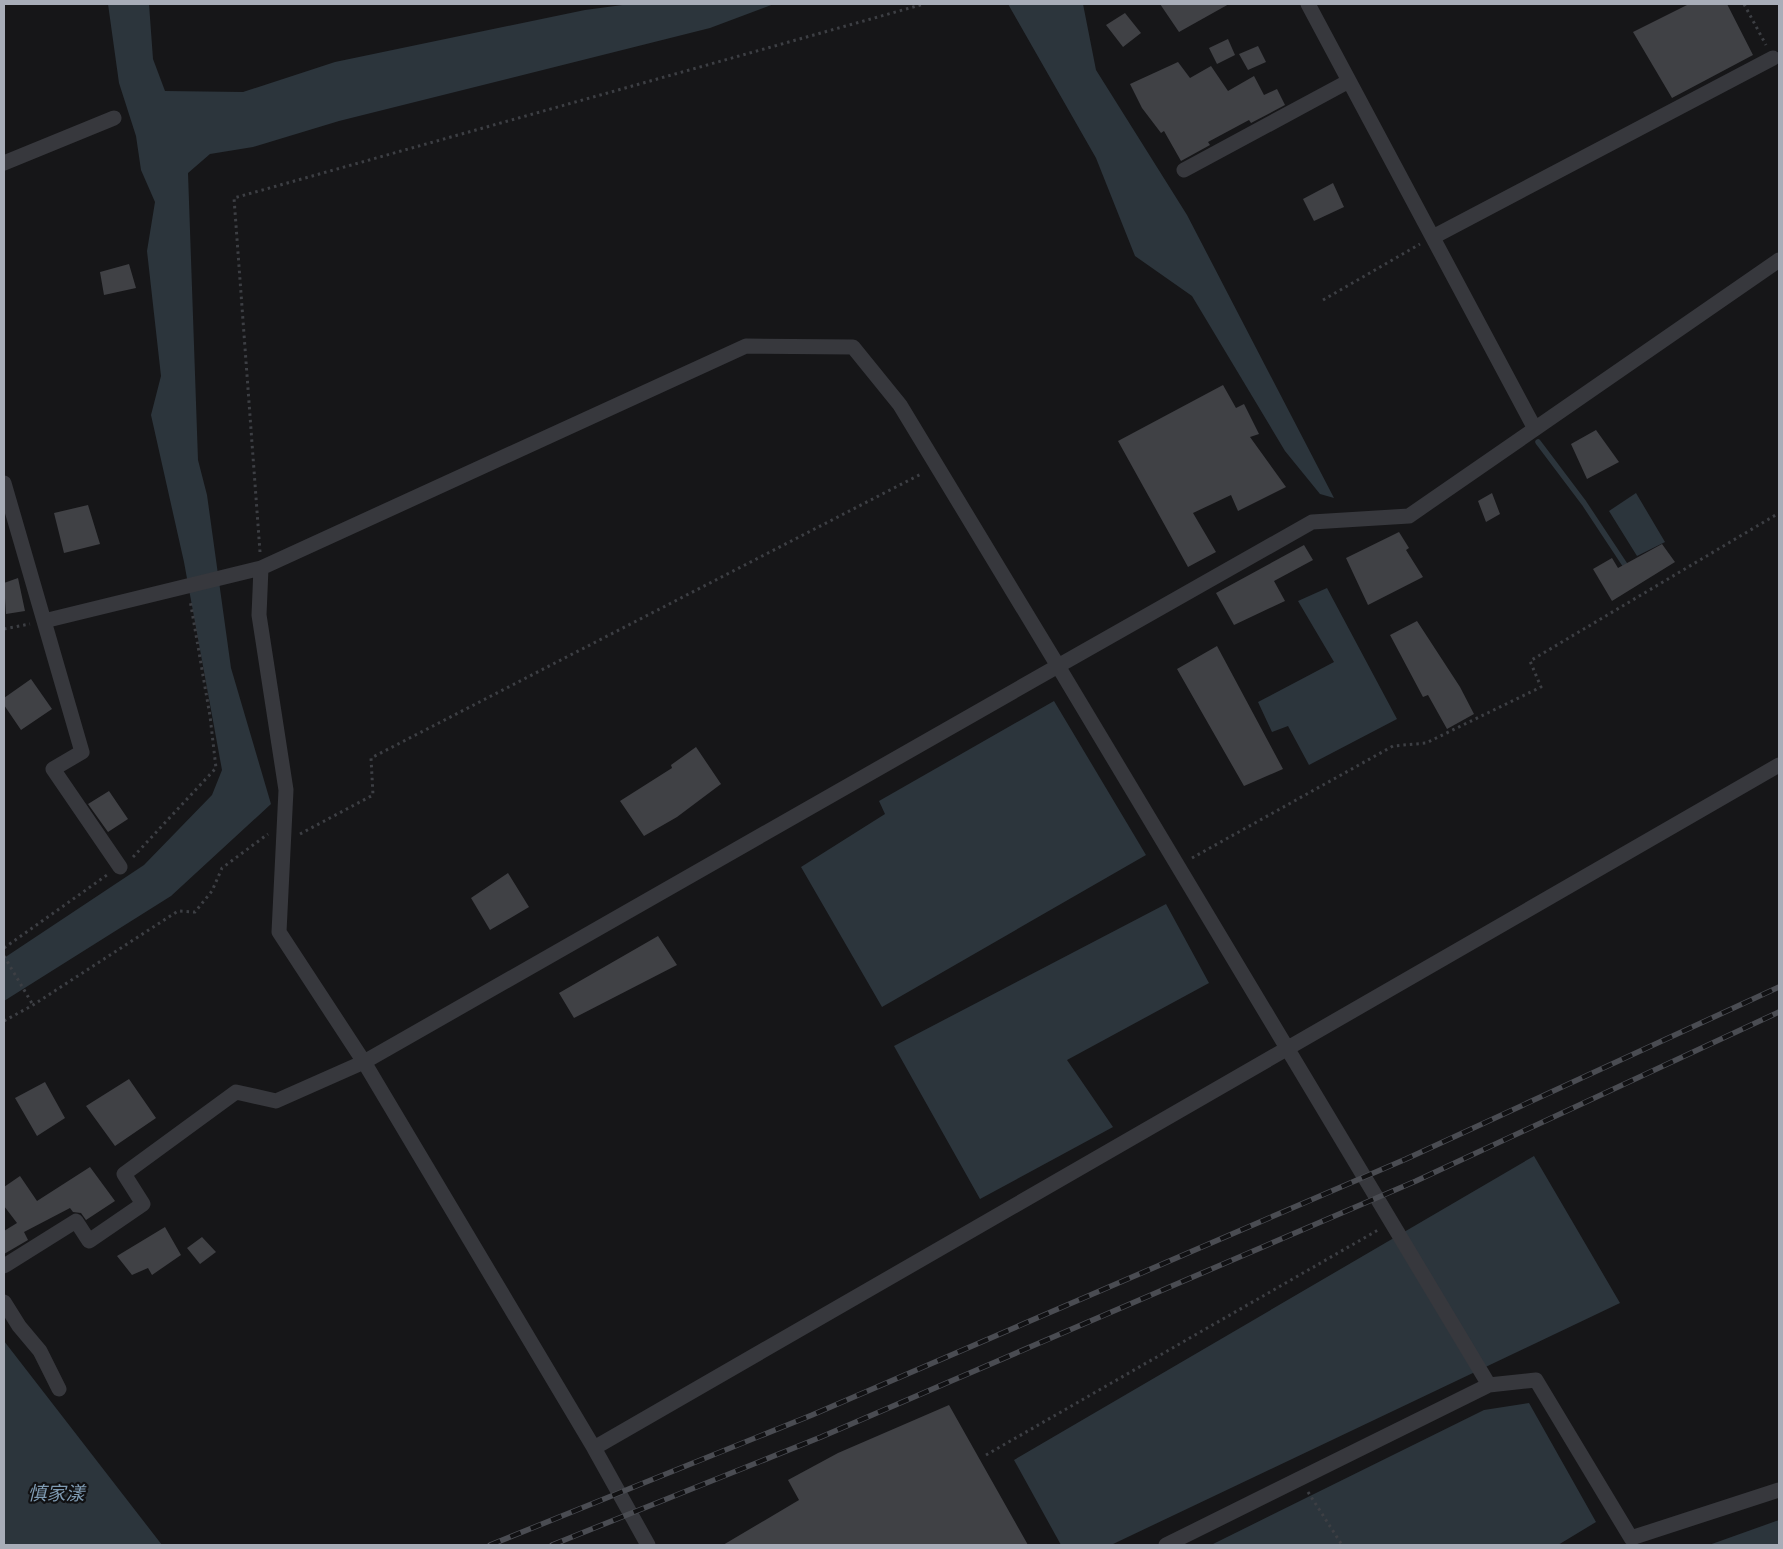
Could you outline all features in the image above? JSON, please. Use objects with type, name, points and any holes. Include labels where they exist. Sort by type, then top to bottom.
[{"type":"street","points":[[1308,4],[1535,429]]},
{"type":"street","points":[[1433,237],[1777,60]]},
{"type":"street","points":[[1184,170],[1349,81]]},
{"type":"street","points":[[4,163],[114,118]]},
{"type":"street","points":[[4,1266],[76,1221],[89,1241],[142,1204],[124,1174],[236,1092],[276,1101],[364,1062],[1312,522],[1409,516],[1779,260]]},
{"type":"street","points":[[44,621],[261,568],[746,346],[853,347],[900,405],[1489,1385]]},
{"type":"street","points":[[4,483],[82,752],[53,769],[120,867]]},
{"type":"street","points":[[261,568],[259,615],[286,790],[279,932],[364,1062],[594,1448],[648,1545]]},
{"type":"street","points":[[594,1448],[1779,765]]},
{"type":"street","points":[[4,1302],[19,1326],[40,1351],[59,1389]]},
{"type":"street","points":[[1166,1545],[1489,1385],[1536,1380],[1631,1538],[1779,1490]]},
{"type":"path","points":[[261,568],[234,198],[924,4]]},
{"type":"path","points":[[1744,4],[1777,60]]},
{"type":"path","points":[[1323,300],[1433,237]]},
{"type":"path","points":[[283,843],[373,795],[370,758],[937,466]]},
{"type":"path","points":[[1178,866],[1393,746],[1426,743],[1541,686],[1530,661],[1779,513]]},
{"type":"path","points":[[4,948],[136,855],[216,768],[210,716],[188,586]]},
{"type":"path","points":[[4,629],[44,621]]},
{"type":"path","points":[[4,1021],[33,1005],[178,911],[195,912],[212,891],[222,868],[284,822]]},
{"type":"path","points":[[4,956],[33,1005]]},
{"type":"path","points":[[986,1455],[1391,1222]]},
{"type":"path","points":[[1300,1479],[1342,1545]]},
{"type":"water","points":[[108,4],[149,4],[153,59],[165,91],[243,92],[335,62],[585,10],[630,4],[774,4],[710,28],[339,121],[253,147],[210,154],[188,173],[198,460],[207,495],[231,668],[271,804],[171,896],[4,1001],[4,958],[144,865],[212,795],[222,770],[184,562],[151,415],[161,376],[147,251],[155,202],[141,170],[136,136],[119,83]]},
{"type":"water","points":[[1008,4],[1083,4],[1096,70],[1187,215],[1334,498],[1320,494],[1285,451],[1192,296],[1135,256],[1096,158]]},
{"type":"water","points":[[1636,493],[1665,542],[1637,556],[1609,511]]},
{"type":"water","points":[[1327,588],[1397,719],[1309,765],[1288,726],[1272,732],[1258,702],[1334,662],[1298,601]]},
{"type":"water","points":[[1054,701],[1146,855],[882,1007],[801,867],[885,814],[879,801]]},
{"type":"water","points":[[1166,904],[1209,983],[1067,1060],[1113,1127],[980,1199],[894,1046]]},
{"type":"water","points":[[1534,1156],[1620,1303],[1111,1545],[1061,1545],[1014,1460]]},
{"type":"water","name":"慎家漾","points":[[4,1341],[162,1545],[4,1545]]},
{"type":"water","points":[[1529,1403],[1596,1522],[1558,1545],[1211,1545],[1484,1410]]},
{"type":"water","points":[[1779,1520],[1779,1545],[1709,1545]]},
{"type":"building","points":[[1160,4],[1229,4],[1179,32]]},
{"type":"building","points":[[1689,4],[1727,4],[1753,55],[1672,98],[1633,32]]},
{"type":"building","points":[[1125,13],[1141,33],[1123,47],[1106,25]]},
{"type":"building","points":[[1228,39],[1235,55],[1217,64],[1209,48]]},
{"type":"building","points":[[1258,46],[1266,62],[1248,70],[1239,54]]},
{"type":"building","points":[[1178,62],[1190,78],[1211,66],[1228,91],[1254,76],[1264,95],[1277,89],[1285,105],[1251,123],[1249,120],[1208,142],[1210,145],[1181,161],[1164,131],[1161,133],[1142,108],[1130,84]]},
{"type":"building","points":[[1333,183],[1344,207],[1314,221],[1303,199]]},
{"type":"building","points":[[129,264],[136,288],[104,295],[100,272]]},
{"type":"building","points":[[1223,385],[1236,408],[1244,404],[1259,434],[1250,437],[1286,487],[1238,511],[1231,495],[1193,513],[1216,552],[1188,567],[1118,441]]},
{"type":"building","points":[[1596,430],[1619,462],[1587,479],[1571,444]]},
{"type":"building","points":[[1492,493],[1500,514],[1486,522],[1478,501]]},
{"type":"building","points":[[88,505],[100,544],[64,553],[54,513]]},
{"type":"building","points":[[1399,532],[1409,548],[1406,550],[1423,577],[1368,605],[1346,558]]},
{"type":"building","points":[[1662,544],[1675,562],[1612,601],[1593,569],[1612,558],[1618,568]]},
{"type":"building","points":[[1304,545],[1313,560],[1274,581],[1285,601],[1234,625],[1216,593]]},
{"type":"building","points":[[18,578],[25,611],[6,614],[4,583]]},
{"type":"building","points":[[1417,621],[1460,687],[1474,714],[1447,729],[1428,695],[1423,697],[1390,635]]},
{"type":"building","points":[[1217,646],[1283,769],[1244,786],[1177,669]]},
{"type":"building","points":[[31,679],[52,709],[21,730],[4,705],[4,698]]},
{"type":"building","points":[[696,747],[721,784],[677,817],[644,836],[620,801],[672,768],[671,765]]},
{"type":"building","points":[[109,791],[128,819],[108,832],[88,804]]},
{"type":"building","points":[[508,873],[529,907],[490,930],[471,898]]},
{"type":"building","points":[[658,936],[677,965],[574,1018],[559,993]]},
{"type":"building","points":[[129,1079],[156,1118],[115,1146],[86,1106]]},
{"type":"building","points":[[45,1082],[65,1118],[37,1136],[15,1098]]},
{"type":"building","points":[[90,1167],[115,1201],[86,1220],[81,1213],[73,1212],[70,1208],[24,1232],[28,1240],[4,1254],[4,1231],[17,1223],[4,1206],[4,1187],[20,1176],[37,1201]]},
{"type":"building","points":[[165,1227],[181,1255],[152,1275],[148,1268],[132,1275],[117,1256]]},
{"type":"building","points":[[202,1237],[216,1252],[200,1264],[187,1248]]},
{"type":"building","points":[[949,1405],[1028,1545],[723,1545],[799,1500],[788,1480],[838,1453]]},
{"type":"waterway","points":[[1538,442],[1584,503],[1629,571]]},
{"type":"railway","points":[[490,1545],[812,1415],[1406,1159],[1779,987]]},
{"type":"railway","points":[[552,1545],[821,1437],[1416,1181],[1779,1012]]}]
